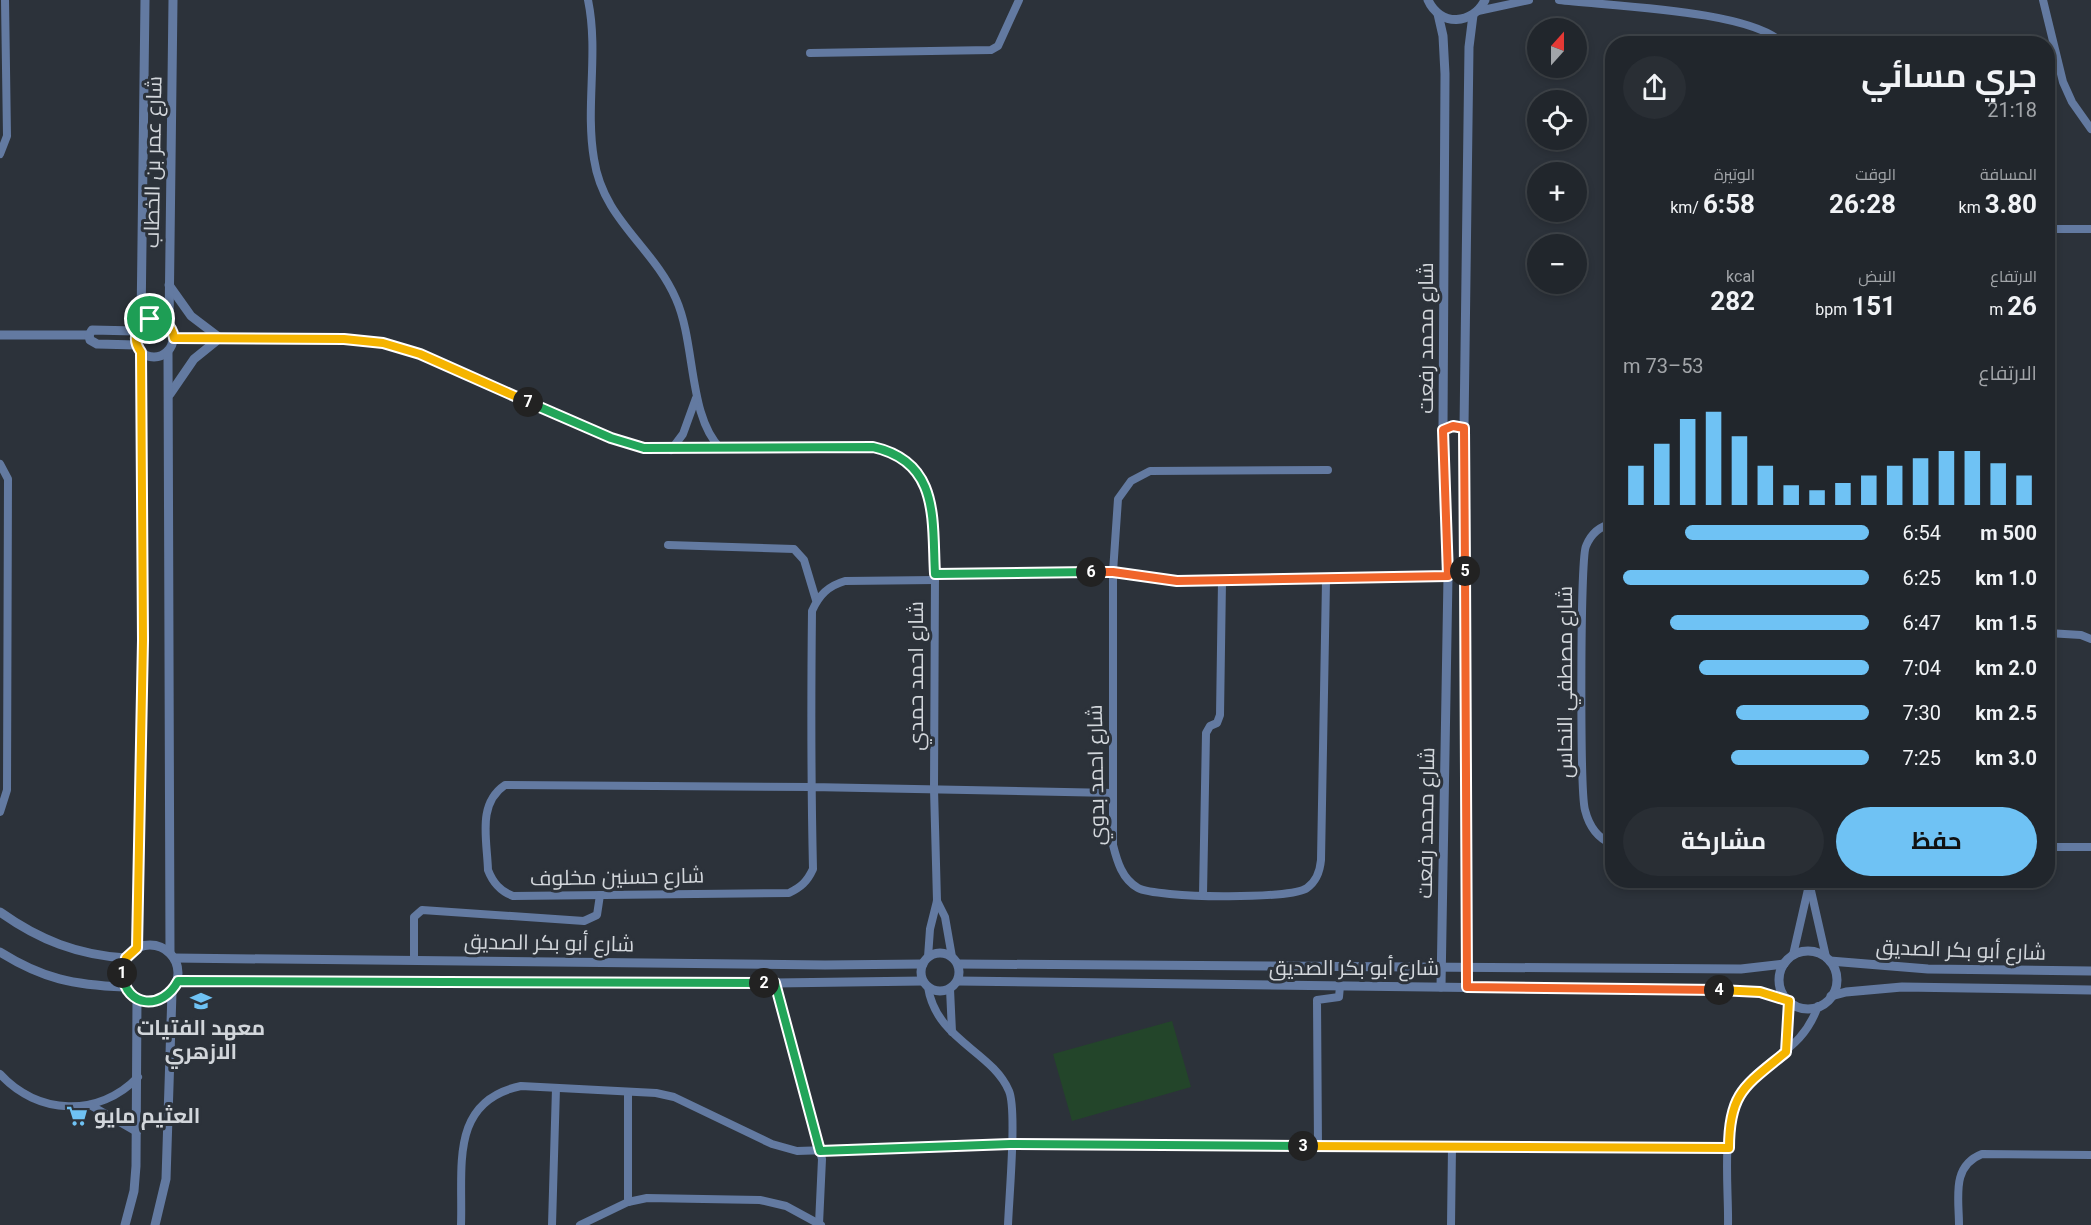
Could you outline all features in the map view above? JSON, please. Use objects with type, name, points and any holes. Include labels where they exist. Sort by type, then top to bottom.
[{"type":"street","points":[[0,154],[7,136],[2,30],[5,0]]},
{"type":"street","name":"شارع عمر بن الخطاب","points":[[139,328],[145,0]]},
{"type":"street","name":"شارع عمر بن الخطاب","points":[[169,326],[173,0]]},
{"type":"street","points":[[588,0],[594,38],[592,138],[599,181],[618,220],[653,260],[676,297],[689,338],[697,396],[706,431],[721,450]]},
{"type":"street","points":[[591,13],[594,0]]},
{"type":"street","points":[[810,53],[991,50],[998,46],[1019,0]]},
{"type":"street","points":[[1476,13],[1485,0]]},
{"type":"street","points":[[1427,1],[1438,14],[1456,20],[1529,0]]},
{"type":"street","points":[[1559,0],[1722,18],[1755,26],[1771,36]]},
{"type":"street","points":[[2043,0],[2052,36]]},
{"type":"street","name":"شارع محمد رفعت","points":[[1467,987],[1464,412],[1468,47],[1476,13]]},
{"type":"street","name":"شارع محمد رفعت","points":[[1438,14],[1443,36],[1445,74],[1443,430],[1448,576],[1441,987]]},
{"type":"street","points":[[2055,49],[2063,82],[2072,102],[2091,129]]},
{"type":"street","points":[[2055,229],[2091,230]]},
{"type":"street","points":[[169,285],[191,316],[220,339],[186,367],[169,396]]},
{"type":"street","points":[[0,335],[89,335],[95,329],[139,328],[154,319],[169,326],[174,338],[168,351],[167,768],[172,955],[179,973],[178,981],[172,992],[166,1179],[155,1225]]},
{"type":"street","points":[[137,948],[142,662],[139,328]]},
{"type":"street","points":[[89,335],[90,340],[97,344],[139,348],[154,357],[168,351]]},
{"type":"street","name":"شارع احمد حمدي","points":[[174,338],[344,339],[383,343],[420,354],[627,444],[671,450],[873,447],[897,455],[916,471],[928,493],[935,577],[934,789],[937,901],[930,929],[926,961]]},
{"type":"street","points":[[671,450],[687,425],[697,396]]},
{"type":"street","points":[[1443,413],[1464,412]]},
{"type":"street","points":[[1443,430],[1453,426],[1464,428]]},
{"type":"street","points":[[0,464],[8,479],[4,621],[7,790],[0,812]]},
{"type":"street","name":"شارع احمد بدوي","points":[[1326,581],[1320,871],[1315,881],[1296,893],[1203,895],[1146,891],[1127,879],[1117,861],[1113,845],[1113,572],[1118,499],[1124,489],[1140,475],[1150,471],[1328,470]]},
{"type":"street","name":"شارع مصطفي النحاس","points":[[1605,526],[1599,528],[1585,548],[1583,662],[1584,809],[1597,835],[1605,840]]},
{"type":"street","points":[[668,545],[794,549],[804,560],[816,600]]},
{"type":"street","points":[[816,600],[824,591],[845,581],[935,577],[1113,572],[1177,581],[1326,581],[1448,576]]},
{"type":"street","points":[[1203,895],[1206,733],[1219,720],[1222,581]]},
{"type":"street","name":"شارع حسنين مخلوف","points":[[812,787],[505,785],[496,791],[486,810],[488,870],[497,887],[513,896],[789,893],[800,888],[808,880],[813,869],[812,611],[816,600]]},
{"type":"street","points":[[2055,633],[2081,635],[2091,639]]},
{"type":"street","points":[[812,787],[1113,793]]},
{"type":"street","points":[[2055,847],[2091,847]]},
{"type":"street","points":[[1793,955],[1807,888]]},
{"type":"street","points":[[1728,1225],[1730,1116],[1739,1094],[1746,1084],[1786,1052],[1806,1032],[1818,1006],[1831,996],[1836,975],[1828,959],[1811,888]]},
{"type":"street","points":[[414,960],[414,917],[422,910],[584,921],[594,919],[597,915],[600,895]]},
{"type":"street","name":"شارع احمد حمدي","points":[[937,901],[945,916],[955,961]]},
{"type":"street","points":[[0,912],[21,927],[67,949],[94,956],[126,958]]},
{"type":"street","points":[[124,987],[122,975],[126,958],[137,948],[153,945],[172,955]]},
{"type":"street","points":[[1786,1052],[1787,1000],[1779,981],[1784,964],[1793,955],[1810,951],[1828,959]]},
{"type":"street","points":[[0,952],[56,980],[91,986],[124,987],[137,998],[152,1002],[172,992]]},
{"type":"street","points":[[925,984],[938,992],[950,989],[958,981],[955,961],[942,953],[926,961],[925,984],[936,1013],[952,1032],[999,1076],[1010,1092],[1012,1110],[1008,1225]]},
{"type":"street","name":"شارع أبو بكر الصديق","points":[[172,955],[825,965],[926,961]]},
{"type":"street","name":"شارع أبو بكر الصديق","points":[[1828,959],[1928,969],[2091,971]]},
{"type":"street","name":"شارع أبو بكر الصديق","points":[[955,961],[1741,969],[1784,964]]},
{"type":"street","name":"شارع أبو بكر الصديق","points":[[178,981],[925,984]]},
{"type":"street","name":"شارع أبو بكر الصديق","points":[[958,981],[1748,991],[1787,1000]]},
{"type":"street","points":[[580,1225],[628,1202],[647,1198],[760,1200],[786,1206],[820,1224],[820,1151],[775,983]]},
{"type":"street","points":[[1318,1146],[1317,1000],[1339,997],[1340,986]]},
{"type":"street","name":"شارع أبو بكر الصديق","points":[[1831,996],[1846,992],[1902,987],[2091,990]]},
{"type":"street","points":[[950,989],[952,1032]]},
{"type":"street","points":[[125,1225],[134,1191],[138,1077],[137,998]]},
{"type":"street","points":[[1787,1000],[1800,1007],[1818,1006]]},
{"type":"street","points":[[0,1074],[22,1094],[55,1106],[90,1106],[129,1087],[138,1077]]},
{"type":"street","points":[[461,1225],[464,1136],[474,1114],[491,1097],[521,1086],[674,1097],[784,1149],[820,1151],[1010,1144],[1729,1148]]},
{"type":"street","points":[[552,1225],[556,1088]]},
{"type":"street","points":[[628,1092],[628,1202]]},
{"type":"street","points":[[90,1106],[137,1132]]},
{"type":"street","points":[[1451,1225],[1452,1147]]},
{"type":"street","points":[[1959,1225],[1960,1176],[1963,1168],[1974,1157],[1982,1155],[2091,1155]]},
{"type":"green space","points":[[1172,1021],[1191,1087],[1072,1121],[1053,1054]]},
{"type":"place","name":"معهد الفتيات الازهري","points":[[201,1001]]},
{"type":"place","name":"العثيم مايو","points":[[77,1116]]},
{"type":"route","points":[[150,319],[159,319],[166,323],[172,329],[174,338],[344,339],[383,343],[420,354],[611,438],[644,448],[671,450],[873,447],[885,450],[907,462],[924,482],[931,503],[935,574],[1113,572],[1177,581],[1326,581],[1448,576],[1443,430],[1453,426],[1464,428],[1467,987],[1760,992],[1786,998],[1789,1001],[1786,1052],[1746,1084],[1739,1094],[1730,1116],[1729,1148],[1010,1144],[820,1151],[775,983],[178,981],[172,992],[161,1000],[143,1001],[124,987],[122,975],[126,958],[137,948],[142,749],[141,352],[136,345],[135,336],[138,327],[150,319]]}]
